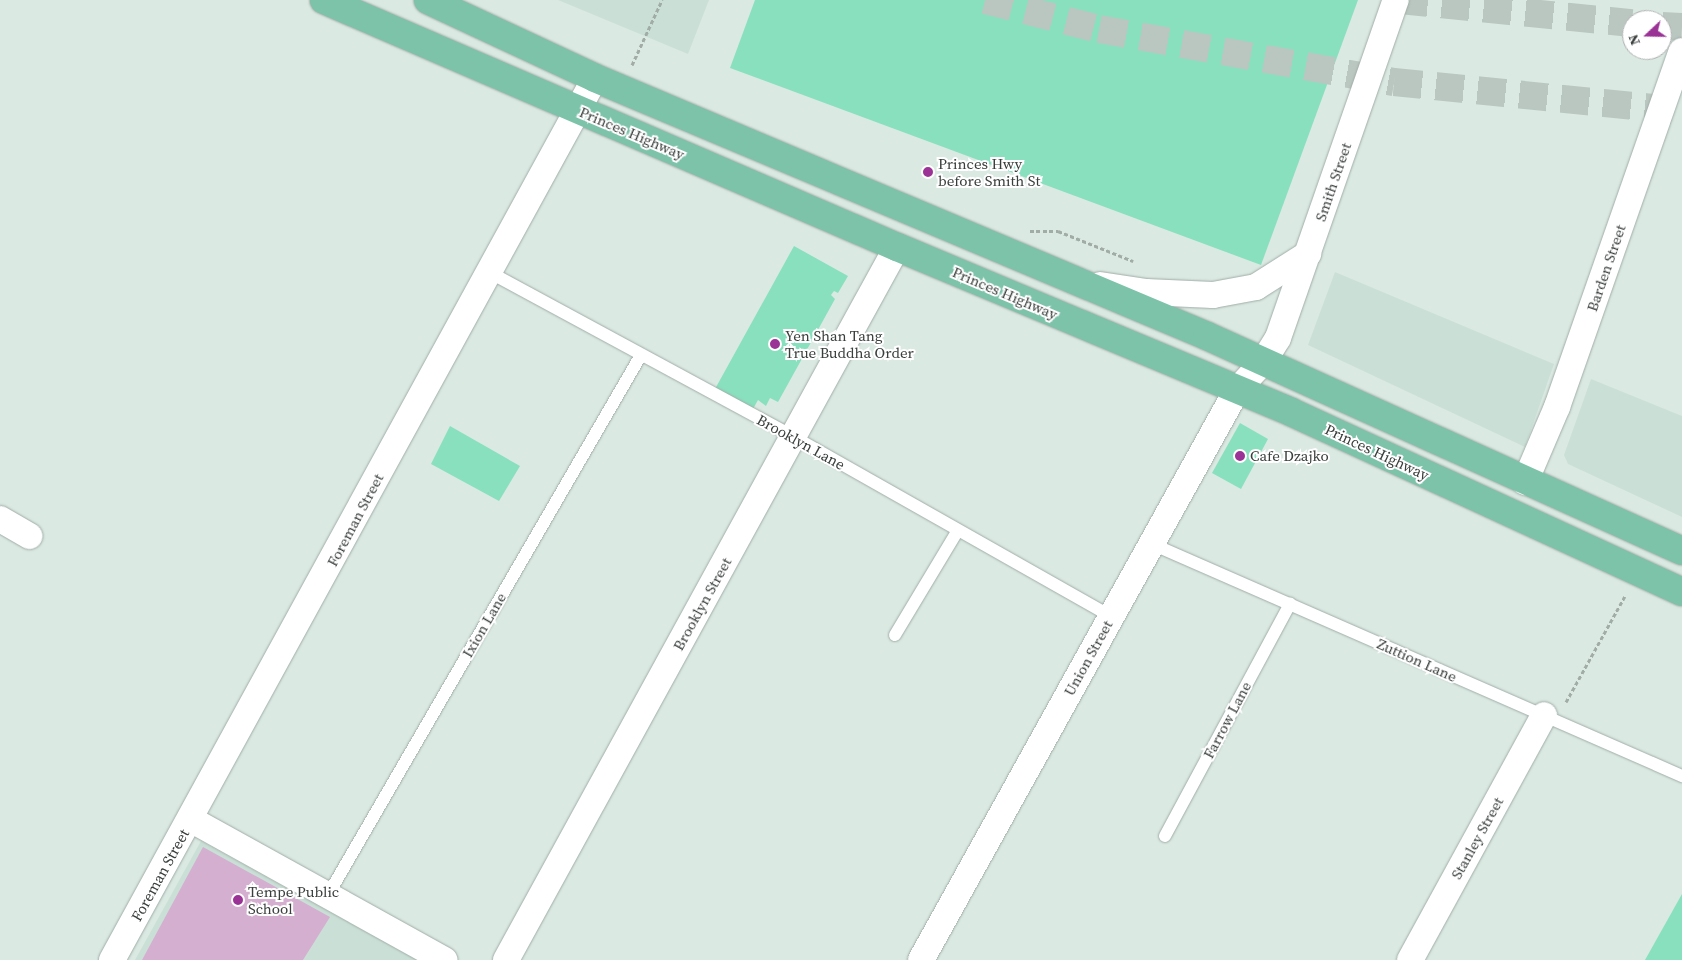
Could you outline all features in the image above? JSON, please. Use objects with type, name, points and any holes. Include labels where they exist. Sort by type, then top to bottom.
[{"type":"highway","name":"Princes Highway","points":[[324,0],[897,247],[1237,390],[1682,592]]},
{"type":"highway","points":[[428,0],[595,78],[1079,282],[1263,362],[1682,551]]},
{"type":"street","name":"Smith Street","points":[[1263,362],[1278,338],[1396,0]]},
{"type":"street","name":"Barden Street","points":[[1526,482],[1558,407],[1682,52]]},
{"type":"street","name":"Foreman Street","points":[[112,960],[595,78]]},
{"type":"street","name":"Brooklyn Street","points":[[506,960],[897,247]]},
{"type":"street","points":[[1079,282],[1146,292],[1213,295],[1256,287],[1308,254]]},
{"type":"street","name":"Union Street","points":[[921,960],[1237,390],[1263,362]]},
{"type":"street","points":[[0,518],[30,536]]},
{"type":"street","name":"Stanley Street","points":[[1410,960],[1550,718]]},
{"type":"street","points":[[190,819],[444,960]]},
{"type":"lane","name":"Brooklyn Lane","points":[[490,272],[794,437],[1111,616]]},
{"type":"lane","name":"Ixion Lane","points":[[328,895],[641,355]]},
{"type":"lane","points":[[894,635],[958,530]]},
{"type":"lane","name":"Zuttion Lane","points":[[1152,544],[1682,776]]},
{"type":"lane","name":"Farrow Lane","points":[[1165,836],[1290,604]]},
{"type":"path","points":[[631,66],[662,0]]},
{"type":"path","points":[[622,62],[639,69]]},
{"type":"path","points":[[1025,230],[1058,231],[1137,263]]},
{"type":"path","points":[[1550,718],[1627,593]]},
{"type":"shaded area","points":[[558,0],[709,0],[688,54]]},
{"type":"shaded area","points":[[1335,272],[1554,364],[1525,447],[1308,345]]},
{"type":"shaded area","points":[[1591,379],[1682,416],[1682,517],[1568,464],[1564,455]]},
{"type":"shaded area","name":"Tempe Public School","points":[[201,841],[417,960],[135,960]]},
{"type":"shaded area","name":"Tempe Public School","points":[[203,847],[330,917],[303,960],[142,960]]},
{"type":"building","points":[[755,0],[1358,0],[1261,265],[730,68]]},
{"type":"building","name":"Yen Shan Tang True Buddha Order","points":[[794,246],[848,276],[838,293],[834,291],[831,295],[835,299],[778,402],[770,398],[766,406],[758,400],[753,409],[715,389]]},
{"type":"building","name":"Cafe Dzajko","points":[[1240,423],[1268,439],[1241,489],[1212,473]]},
{"type":"building","points":[[450,426],[520,466],[499,501],[431,464]]},
{"type":"building","points":[[1682,894],[1682,960],[1645,960]]},
{"type":"tunnel","points":[[985,0],[1099,29],[1394,82],[1682,111]]},
{"type":"tunnel","points":[[1400,0],[1622,22]]},
{"type":"tunnel","points":[[1672,26],[1682,27]]},
{"type":"place","name":"Princes Hwy before Smith St","points":[[928,172]]},
{"type":"place","name":"Yen Shan Tang True Buddha Order","points":[[775,344]]},
{"type":"place","name":"Cafe Dzajko","points":[[1240,456]]},
{"type":"place","name":"Tempe Public School","points":[[238,900]]}]
